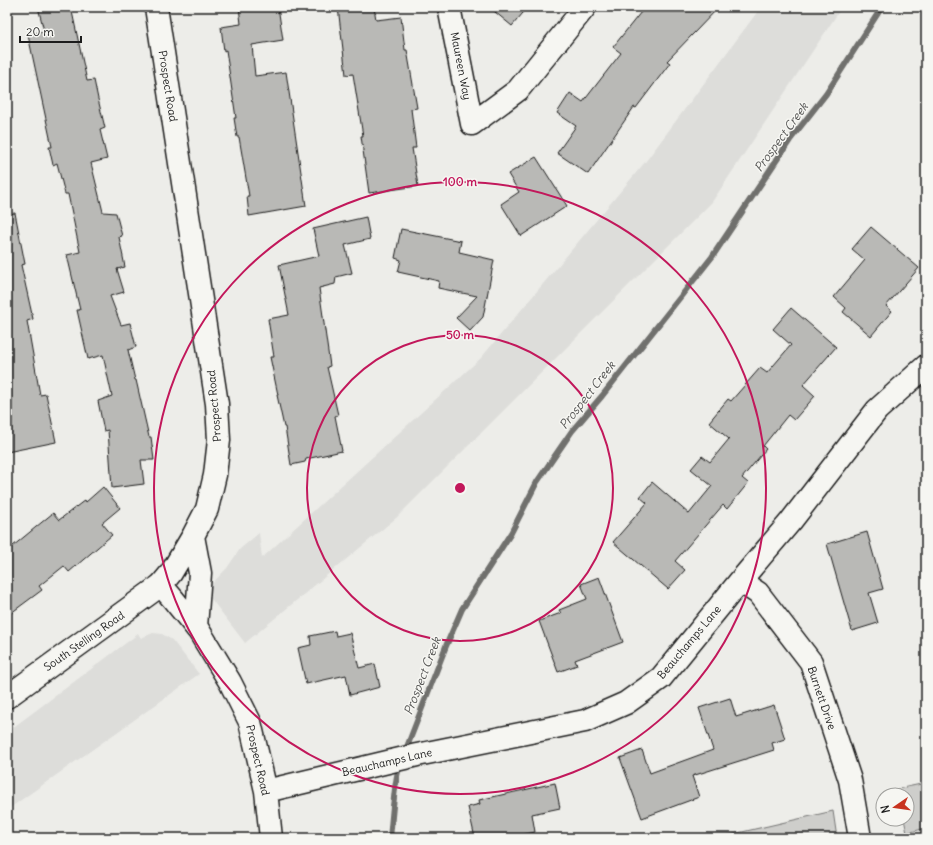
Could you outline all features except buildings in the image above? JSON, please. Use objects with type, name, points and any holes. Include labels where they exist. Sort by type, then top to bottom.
[{"type":"street","name":"Prospect Road","points":[[156,7],[216,404],[219,440],[216,475],[207,509],[171,573],[161,586],[196,627],[230,682],[250,722],[266,791],[271,838]]},
{"type":"street","name":"Maureen Way","points":[[449,7],[472,124],[518,90],[585,7]]},
{"type":"street","name":"Beauchamps Lane","points":[[266,791],[391,760],[585,721],[626,703],[661,678],[791,521],[877,410],[926,366]]},
{"type":"street","points":[[193,536],[200,573],[196,627]]},
{"type":"street","name":"Burnett Drive","points":[[740,581],[758,592],[811,662],[850,780],[860,838]]},
{"type":"street","name":"South Stelling Road","points":[[7,697],[161,586]]},
{"type":"shaded area","points":[[761,7],[842,7],[712,202],[396,518],[245,643],[205,591],[227,568],[240,549],[259,533],[262,558],[481,358],[646,161]]},
{"type":"shaded area","points":[[153,633],[162,634],[172,640],[199,674],[7,810],[7,732],[138,634],[141,638]]},
{"type":"shaded area","points":[[926,783],[926,828],[907,833],[906,827],[915,827],[915,787],[907,787]]},
{"type":"shaded area","points":[[833,811],[837,838],[716,838]]},
{"type":"waterway","name":"Prospect Creek","points":[[405,752],[462,609],[511,533],[537,482],[572,431],[602,396],[712,257],[790,140],[826,94],[882,7]]},
{"type":"waterway","name":"Prospect Creek","points":[[390,838],[395,785],[400,765]]}]
